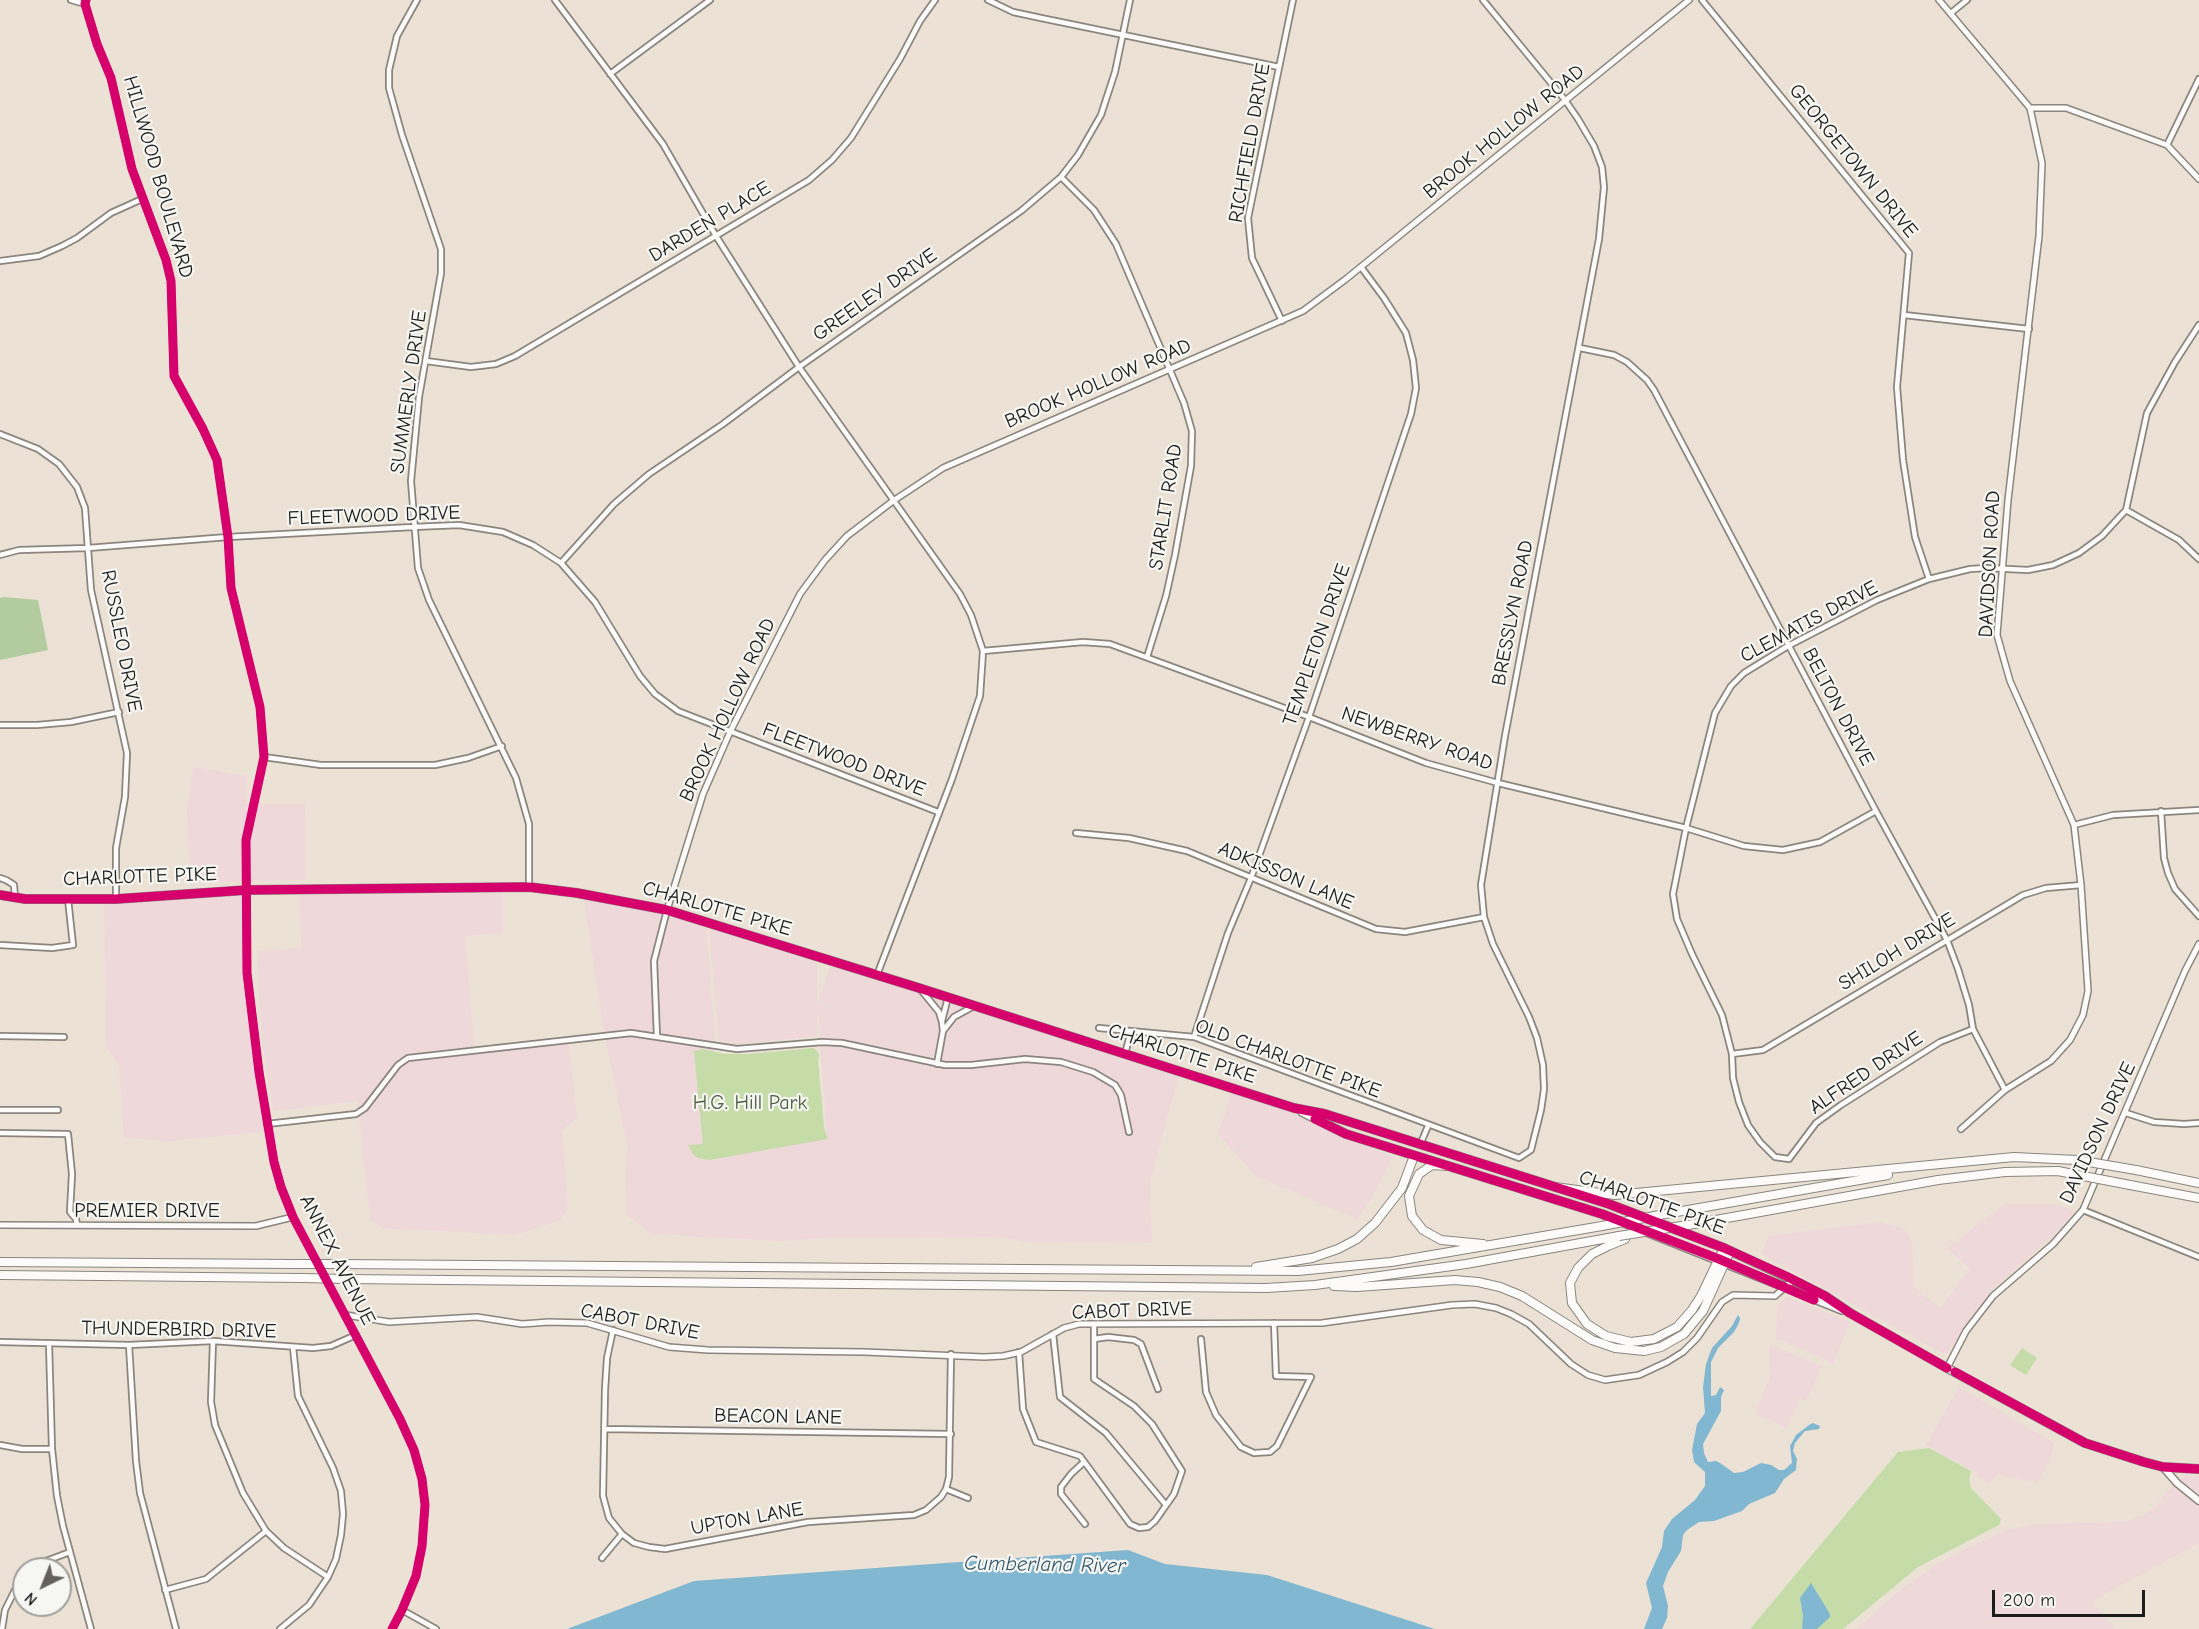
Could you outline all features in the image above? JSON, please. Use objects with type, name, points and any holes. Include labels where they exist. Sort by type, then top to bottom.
[{"type":"highway","points":[[1225,1272],[1312,1258],[1338,1249],[1357,1239],[1375,1223],[1402,1188],[1414,1156]]},
{"type":"highway","points":[[1555,1188],[1615,1195],[2014,1157],[2077,1160],[2199,1184]]},
{"type":"highway","points":[[1447,1166],[1432,1165],[1419,1174],[1409,1196],[1413,1216],[1423,1230],[1441,1240],[1496,1245]]},
{"type":"highway","points":[[0,1262],[1298,1271],[1391,1262],[1496,1245],[1942,1165]]},
{"type":"highway","points":[[0,1275],[1266,1288],[1315,1285],[1466,1264],[1938,1180],[2005,1172],[2058,1171],[2199,1198]]},
{"type":"highway","points":[[1622,1238],[1592,1254],[1578,1268],[1570,1283],[1572,1303],[1587,1324],[1606,1336],[1631,1342],[1654,1339],[1677,1327],[1692,1310],[1722,1261]]},
{"type":"highway","points":[[1315,1285],[1357,1287],[1455,1280],[1478,1282],[1500,1287],[1522,1296],[1592,1340],[1615,1348],[1644,1351],[1661,1347],[1684,1334],[1703,1311],[1727,1249]]},
{"type":"main road","name":"CHARLOTTE PIKE","points":[[0,895],[15,898],[68,899],[247,890],[529,887],[577,892],[667,910],[1294,1108],[1326,1114],[1609,1204],[1727,1249],[1825,1296],[1850,1313],[1947,1368],[2085,1443],[2124,1457],[2163,1467],[2199,1468]]},
{"type":"main road","name":"CHARLOTTE PIKE","points":[[1294,1108],[1346,1134],[1602,1214],[1850,1313]]},
{"type":"main road","points":[[1414,1156],[1419,1144]]},
{"type":"main road","points":[[2163,1467],[2177,1483],[2199,1501]]},
{"type":"street","points":[[71,0],[86,2]]},
{"type":"street","name":"SUMMERLY DRIVE","points":[[417,0],[397,36],[389,70],[389,88],[402,135],[441,249],[441,273],[419,397],[411,481],[418,568],[429,600],[516,778],[529,824],[529,887]]},
{"type":"street","points":[[555,0],[663,144],[716,236],[799,367],[960,594],[971,615],[983,651],[980,696],[952,779],[877,975]]},
{"type":"street","points":[[610,74],[710,0]]},
{"type":"street","name":"DARDEN PLACE","points":[[426,362],[471,367],[496,364],[515,356],[809,180],[832,160],[851,138],[900,59],[920,21],[935,0]]},
{"type":"street","points":[[988,0],[1013,12],[1279,67]]},
{"type":"street","name":"GREELEY DRIVE","points":[[561,563],[635,484],[723,424],[1050,188],[1078,155],[1101,115],[1115,72],[1130,0]]},
{"type":"street","name":"RICHFIELD DRIVE","points":[[1282,321],[1252,258],[1248,218],[1293,0]]},
{"type":"street","name":"BRESSLYN ROAD","points":[[1428,1126],[1519,1158],[1531,1150],[1538,1123],[1544,1079],[1537,1038],[1530,1017],[1494,946],[1484,917],[1481,885],[1509,714],[1580,348],[1599,239],[1604,187],[1602,167],[1594,146],[1565,100],[1483,0]]},
{"type":"street","name":"BROOK HOLLOW ROAD","points":[[667,910],[703,794],[730,732],[784,624],[811,577],[847,536],[893,501],[943,468],[1303,311],[1361,267],[1689,0]]},
{"type":"street","name":"GEORGETOWN DRIVE","points":[[1702,0],[1909,253],[1897,387],[1903,460],[1915,537],[1929,579]]},
{"type":"street","name":"DAVIDSON ROAD","points":[[1940,0],[2030,108],[2042,163],[2041,206],[2008,500],[1997,635],[2003,662],[2019,703],[2074,825],[2081,885],[2088,991],[2083,1015],[2070,1040],[2051,1061],[2004,1090],[1961,1129]]},
{"type":"street","points":[[1951,13],[1967,0]]},
{"type":"street","name":"HILLWOOD BOULEVARD","points":[[86,2],[97,44],[111,78],[126,146],[142,199],[158,234],[170,275],[174,376],[217,460],[228,537],[231,588],[260,707],[264,757],[246,840],[247,890]]},
{"type":"street","points":[[2167,145],[2199,79]]},
{"type":"street","points":[[2030,108],[2066,108],[2167,145],[2199,179]]},
{"type":"street","name":"STARLIT ROAD","points":[[1061,177],[1094,210],[1116,244],[1189,417],[1193,454],[1166,596],[1147,657]]},
{"type":"street","points":[[0,261],[39,256],[62,246],[78,238],[111,213],[142,199]]},
{"type":"street","name":"TEMPLETON DRIVE","points":[[1194,1037],[1228,933],[1251,878],[1309,717],[1407,427],[1415,394],[1413,360],[1406,333],[1361,267]]},
{"type":"street","points":[[1904,315],[2029,329]]},
{"type":"street","name":"CLEMATIS DRIVE","points":[[1789,1159],[1775,1157],[1748,1125],[1735,1086],[1732,1054],[1722,1015],[1677,919],[1673,894],[1686,828],[1715,713],[1731,686],[1744,673],[1788,646],[1877,600],[1929,579],[1970,569],[2028,570],[2053,565],[2069,559],[2103,536],[2126,510],[2147,413],[2175,362],[2199,326]]},
{"type":"street","name":"BELTON DRIVE","points":[[1580,348],[1614,355],[1637,369],[1647,380],[1876,812],[1947,940],[1969,1005],[1973,1029],[2004,1090]]},
{"type":"street","name":"RUSSLEO DRIVE","points":[[0,434],[22,441],[44,452],[59,464],[77,486],[85,508],[91,590],[107,668],[120,712],[127,753],[127,772],[116,848],[116,898]]},
{"type":"street","points":[[2126,510],[2179,540],[2199,559]]},
{"type":"street","name":"FLEETWOOD DRIVE","points":[[0,555],[19,550],[88,548],[228,537],[413,527],[459,525],[503,532],[533,545],[561,563],[595,602],[637,671],[655,694],[678,711],[938,812]]},
{"type":"street","name":"NEWBERRY ROAD","points":[[983,651],[1083,642],[1110,644],[1309,717],[1426,763],[1498,783],[1686,828],[1744,846],[1783,850],[1820,842],[1876,812]]},
{"type":"street","points":[[0,725],[71,722],[120,712]]},
{"type":"street","points":[[264,757],[321,765],[435,765],[468,758],[501,746]]},
{"type":"street","points":[[2074,825],[2113,815],[2199,810]]},
{"type":"street","points":[[2161,812],[2164,858],[2168,873],[2175,888],[2199,916]]},
{"type":"street","name":"ADKISSON LANE","points":[[1076,833],[1126,838],[1187,851],[1376,929],[1405,932],[1484,917]]},
{"type":"street","points":[[0,878],[14,885],[15,898]]},
{"type":"street","name":"SHILOH DRIVE","points":[[1732,1054],[1763,1050],[2023,895],[2046,888],[2081,885]]},
{"type":"street","name":"ANNEX AVENUE","points":[[247,890],[247,973],[267,1124],[281,1187],[293,1217],[400,1419],[414,1450],[422,1479],[425,1505],[422,1546],[416,1576],[392,1629]]},
{"type":"street","points":[[0,945],[52,948],[73,945],[68,899]]},
{"type":"street","points":[[657,1037],[654,961],[667,910]]},
{"type":"street","name":"DAVIDSON DRIVE","points":[[1947,1368],[1966,1331],[1992,1296],[2054,1244],[2083,1210],[2199,944]]},
{"type":"street","points":[[919,988],[939,1012],[942,1022],[943,1031],[937,1064]]},
{"type":"street","points":[[942,1022],[948,997]]},
{"type":"street","points":[[943,1031],[954,1017],[974,1006]]},
{"type":"street","name":"OLD CHARLOTTE PIKE","points":[[1099,1028],[1194,1037],[1428,1126]]},
{"type":"street","name":"ALFRED DRIVE","points":[[1789,1159],[1816,1123],[1841,1105],[1940,1042],[1973,1029]]},
{"type":"street","points":[[1125,1054],[1131,1031]]},
{"type":"street","points":[[267,1124],[356,1114],[365,1108],[398,1065],[408,1058],[631,1033],[737,1049],[822,1042],[842,1043],[937,1064],[971,1065],[1025,1059],[1049,1060],[1093,1072],[1115,1085],[1121,1095],[1129,1132]]},
{"type":"street","points":[[0,1036],[64,1037]]},
{"type":"street","points":[[0,1110],[58,1110]]},
{"type":"street","points":[[2126,1113],[2154,1122],[2199,1123]]},
{"type":"street","points":[[1419,1144],[1428,1126]]},
{"type":"street","points":[[0,1133],[68,1134],[72,1174],[70,1212],[76,1218],[77,1225]]},
{"type":"street","points":[[2083,1210],[2199,1257]]},
{"type":"street","name":"PREMIER DRIVE","points":[[0,1225],[256,1226],[293,1217]]},
{"type":"street","name":"CABOT DRIVE","points":[[346,1315],[389,1322],[477,1317],[522,1324],[587,1323],[645,1342],[669,1347],[708,1350],[1003,1356],[1019,1353],[1064,1328],[1080,1324],[1322,1323],[1452,1305],[1475,1304],[1496,1308],[1529,1324],[1571,1364],[1588,1375],[1605,1380],[1638,1375],[1683,1352],[1697,1338],[1722,1302],[1733,1295],[1775,1296],[1793,1280]]},
{"type":"street","points":[[1201,1339],[1206,1392],[1216,1415],[1240,1447],[1254,1453],[1270,1452],[1277,1446],[1311,1377],[1276,1376],[1274,1323]]},
{"type":"street","points":[[1019,1353],[1023,1409],[1036,1442],[1080,1456],[1130,1524],[1139,1528],[1148,1527],[1174,1494],[1182,1471],[1152,1424],[1134,1406],[1094,1380],[1094,1324]]},
{"type":"street","points":[[602,1558],[622,1534],[609,1518],[603,1496],[605,1390],[607,1358],[613,1330]]},
{"type":"street","points":[[1053,1334],[1060,1397],[1106,1432],[1166,1505]]},
{"type":"street","name":"THUNDERBIRD DRIVE","points":[[0,1342],[129,1345],[213,1341],[313,1348],[331,1346],[356,1335]]},
{"type":"street","points":[[1094,1339],[1108,1337],[1134,1340],[1142,1344],[1158,1389]]},
{"type":"street","points":[[213,1341],[211,1402],[214,1425],[243,1492],[266,1531],[284,1548],[328,1577]]},
{"type":"street","points":[[49,1343],[52,1449],[57,1496],[90,1629]]},
{"type":"street","points":[[129,1345],[140,1493],[176,1629]]},
{"type":"street","points":[[280,1629],[309,1605],[328,1577],[336,1559],[343,1514],[340,1491],[333,1468],[298,1396],[293,1347]]},
{"type":"street","points":[[951,1354],[951,1434],[949,1477],[946,1489],[968,1498]]},
{"type":"street","name":"BEACON LANE","points":[[605,1429],[951,1434]]},
{"type":"street","points":[[0,1445],[22,1449],[52,1449]]},
{"type":"street","points":[[1084,1462],[1061,1487],[1061,1494],[1085,1524]]},
{"type":"street","name":"UPTON LANE","points":[[622,1534],[634,1543],[665,1549],[808,1522],[914,1515],[932,1505],[946,1489]]},
{"type":"street","points":[[165,1590],[206,1579],[266,1531]]},
{"type":"street","points":[[57,1557],[70,1552]]},
{"type":"street","points":[[2,1629],[5,1610],[12,1596]]},
{"type":"street","points":[[402,1611],[436,1629]]},
{"type":"shaded area","points":[[193,767],[247,776],[245,804],[305,804],[306,880],[190,883],[187,812]]},
{"type":"shaded area","points":[[453,890],[503,894],[503,933],[465,936],[476,1053],[569,1043],[577,1118],[562,1131],[568,1209],[560,1220],[515,1235],[383,1228],[370,1219],[357,1101],[273,1111],[261,1034],[257,951],[301,947],[300,895]]},
{"type":"shaded area","points":[[243,895],[248,1016],[266,1131],[171,1141],[124,1138],[119,1066],[106,1047],[104,902]]},
{"type":"shaded area","points":[[584,899],[646,910],[706,926],[715,1036],[707,1144],[827,1138],[818,1011],[817,1036],[731,1045],[719,1041],[709,927],[817,961],[817,1005],[831,964],[1179,1074],[1150,1183],[1152,1243],[1028,1242],[997,1237],[826,1238],[779,1241],[652,1234],[627,1215],[625,1159],[628,1150],[603,1027]]},
{"type":"shaded area","points":[[1232,1093],[1285,1110],[1393,1157],[1371,1199],[1357,1219],[1256,1176],[1218,1134]]},
{"type":"shaded area","points":[[2005,1204],[2055,1204],[2076,1211],[2053,1236],[1994,1288],[1948,1353],[1944,1354],[1761,1254],[1769,1236],[1880,1222],[1903,1228],[1912,1240],[1914,1287],[1940,1308],[1970,1269],[1947,1248]]},
{"type":"shaded area","points":[[1787,1297],[1850,1322],[1833,1363],[1776,1338],[1777,1305]]},
{"type":"shaded area","points":[[1770,1345],[1822,1366],[1806,1401],[1800,1399],[1787,1428],[1755,1413],[1769,1379]]},
{"type":"shaded area","points":[[1959,1387],[2054,1443],[2051,1458],[2038,1482],[1997,1475],[1990,1485],[1976,1476],[1977,1473],[1926,1445]]},
{"type":"shaded area","points":[[2185,1475],[2199,1476],[2199,1543],[2092,1601],[2115,1629],[1856,1629],[1900,1590],[1958,1552],[2009,1529],[2036,1524],[2126,1521],[2141,1516],[2156,1507],[2165,1494]]},
{"type":"green space","points":[[0,598],[38,600],[48,650],[0,660]]},
{"type":"green space","name":"H.G. Hill Park","points":[[814,1048],[819,1054],[824,1128],[828,1139],[709,1160],[698,1158],[693,1154],[688,1145],[703,1144],[694,1051],[703,1049],[724,1054],[748,1054]]},
{"type":"green space","points":[[2022,1348],[2037,1358],[2026,1375],[2010,1365]]},
{"type":"green space","points":[[1929,1448],[1971,1471],[1969,1480],[1971,1488],[1999,1517],[2001,1520],[1999,1525],[1918,1567],[1843,1629],[1750,1629],[1898,1452]]},
{"type":"water","points":[[1738,1315],[1739,1323],[1734,1332],[1718,1348],[1711,1362],[1711,1396],[1716,1395],[1720,1387],[1724,1390],[1721,1397],[1721,1411],[1703,1444],[1708,1462],[1716,1461],[1734,1473],[1743,1472],[1761,1463],[1784,1470],[1792,1463],[1790,1446],[1796,1435],[1813,1423],[1820,1426],[1819,1429],[1805,1431],[1795,1443],[1793,1451],[1797,1459],[1796,1470],[1784,1479],[1775,1493],[1749,1504],[1742,1511],[1714,1521],[1699,1522],[1687,1530],[1683,1535],[1681,1551],[1668,1572],[1663,1586],[1668,1606],[1667,1618],[1662,1629],[1644,1629],[1652,1608],[1646,1583],[1662,1547],[1664,1531],[1672,1519],[1695,1500],[1705,1486],[1705,1472],[1694,1462],[1692,1450],[1697,1424],[1705,1413],[1703,1387],[1706,1364],[1712,1348],[1732,1326]]},
{"type":"water","name":"Cumberland River","points":[[1128,1550],[1165,1564],[1267,1575],[1435,1629],[567,1629],[694,1581]]},
{"type":"water","points":[[1811,1583],[1830,1617],[1817,1629],[1802,1629],[1803,1616],[1800,1598]]},
{"type":"cycle path","points":[[86,0],[85,4],[97,44],[111,78],[132,169],[166,260],[171,281],[174,376],[217,460],[228,537],[231,588],[260,707],[264,757],[246,840],[247,973],[259,1072],[274,1162],[293,1217],[400,1419],[414,1450],[422,1479],[425,1505],[422,1546],[416,1576],[392,1629]]},
{"type":"cycle path","points":[[0,895],[25,899],[116,899],[247,890],[529,887],[577,893],[667,910],[1294,1108],[1325,1114],[1609,1204],[1724,1248],[1786,1276],[1825,1296],[1850,1313],[1947,1368]]},
{"type":"cycle path","points":[[1315,1119],[1346,1134],[1602,1214],[1719,1259],[1814,1300]]},
{"type":"cycle path","points":[[1955,1372],[2085,1443],[2163,1467],[2199,1469]]}]
